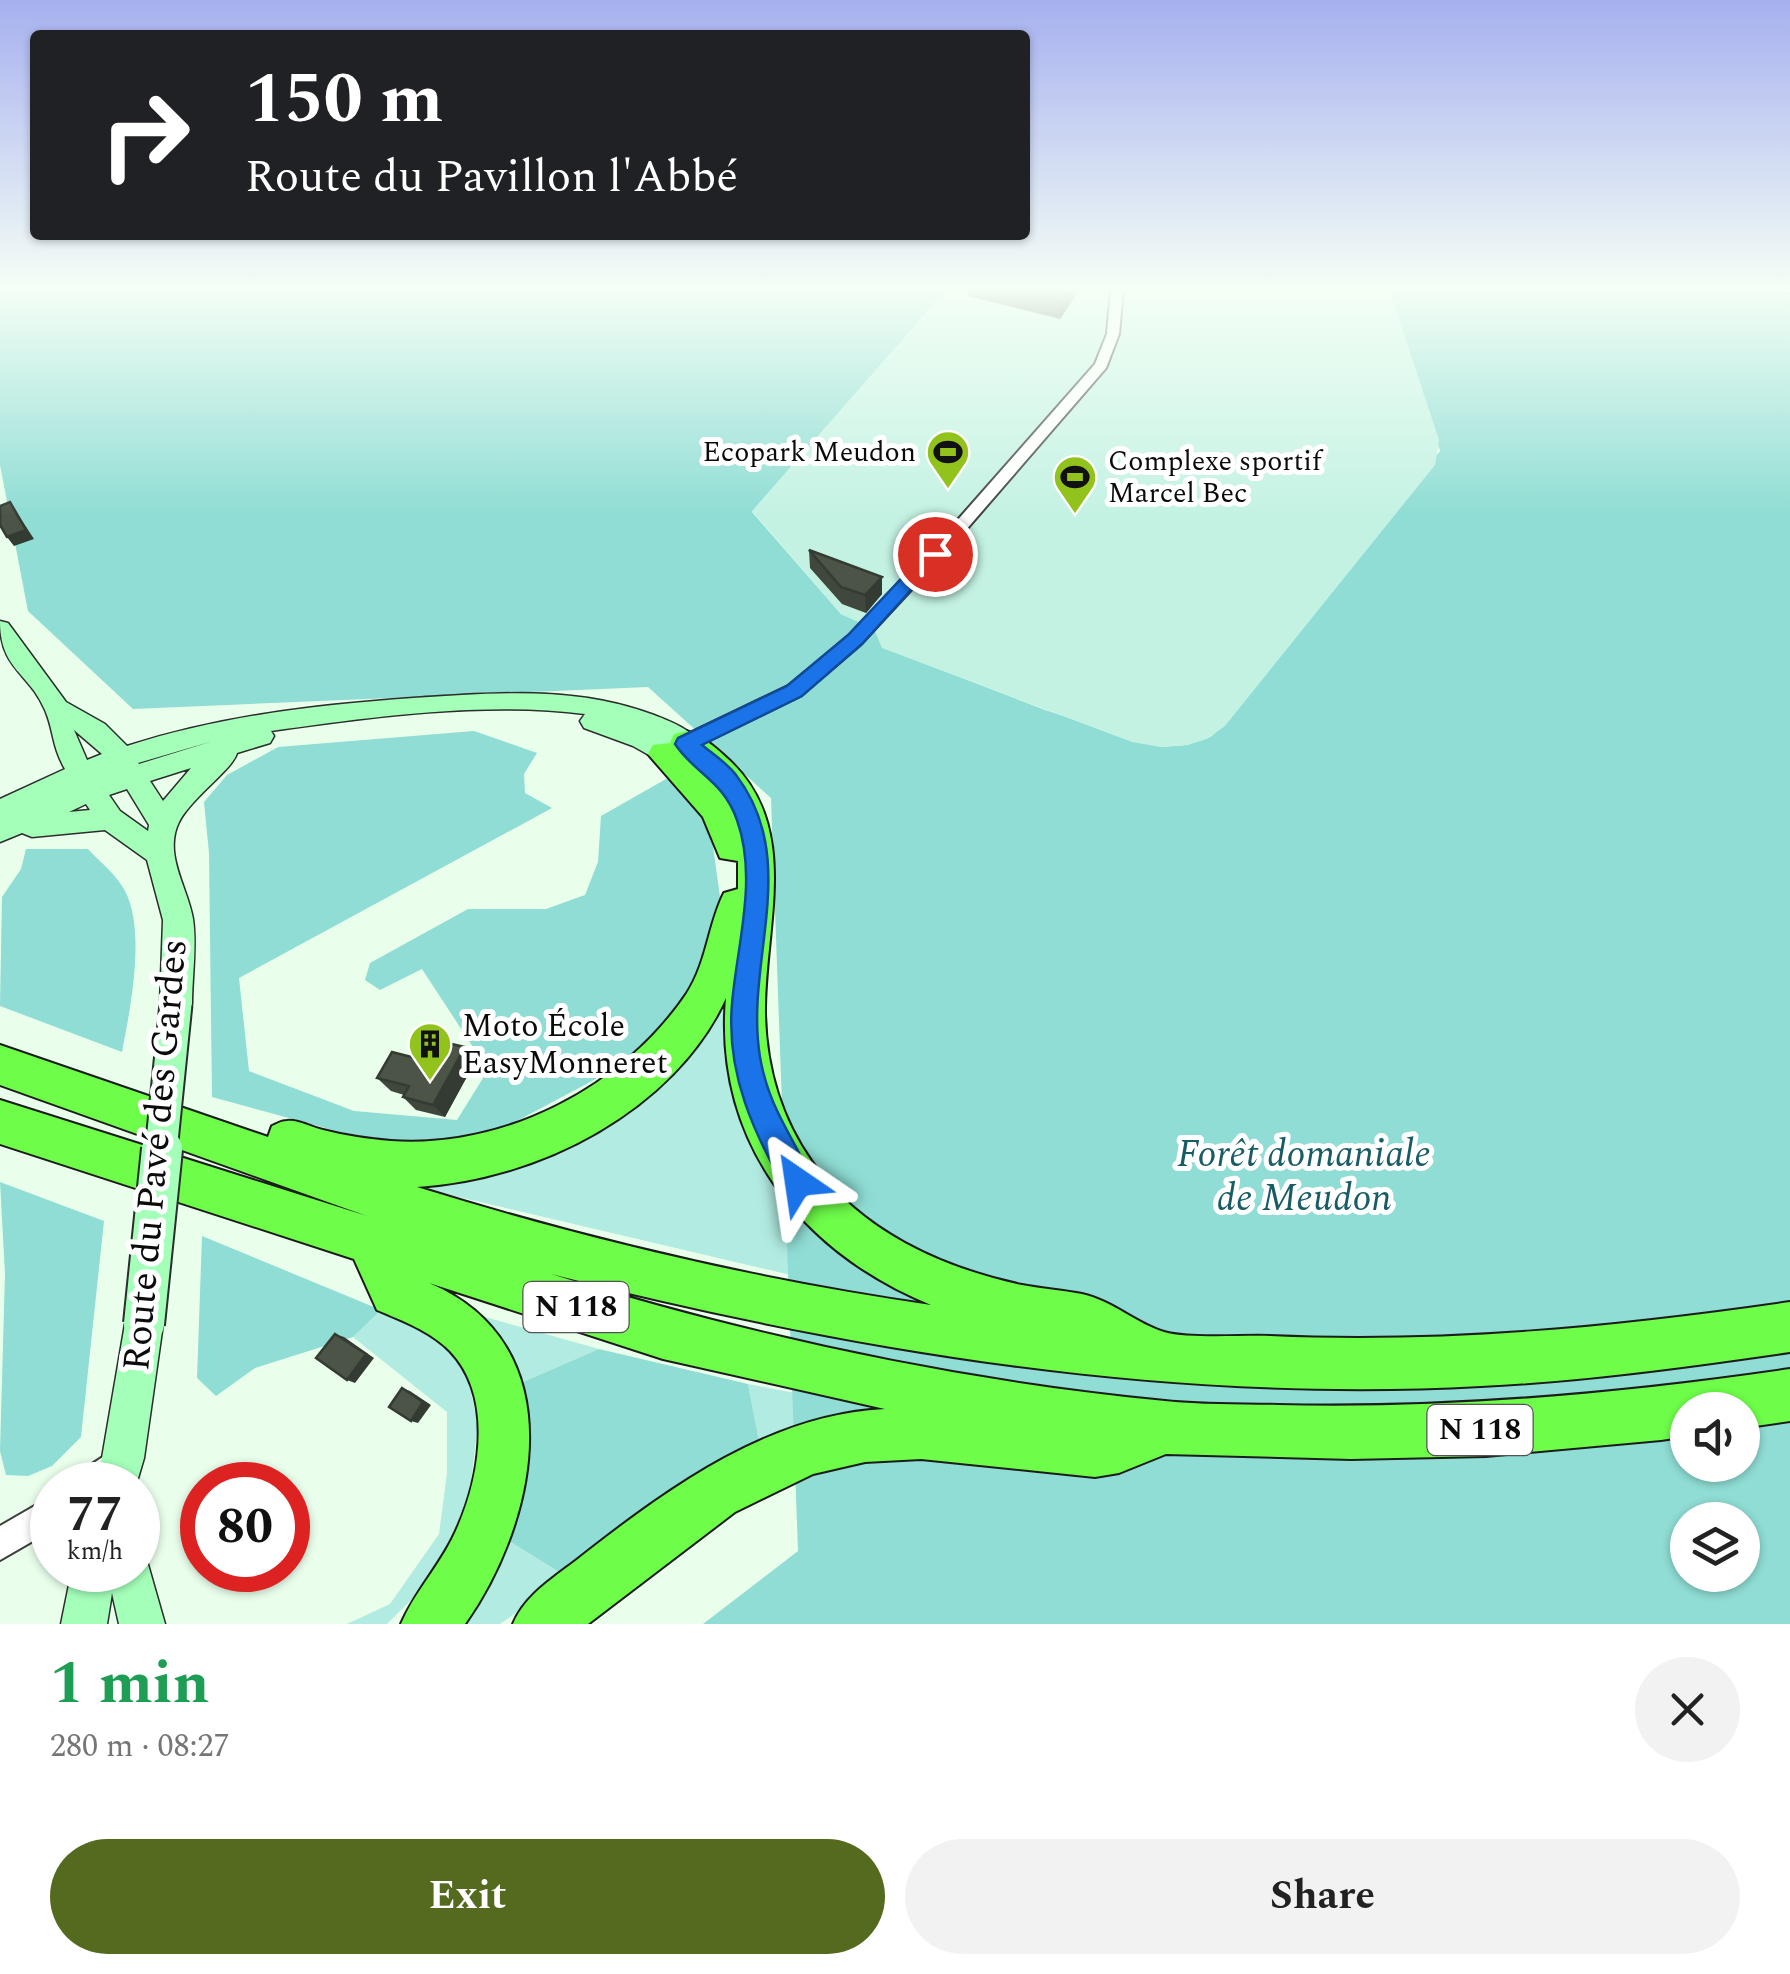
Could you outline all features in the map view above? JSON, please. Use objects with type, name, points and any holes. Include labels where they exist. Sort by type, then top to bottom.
[{"type":"highway","points":[[196,1132],[244,1126],[316,1152],[400,1164],[436,1163],[504,1150],[552,1132],[603,1104],[640,1076],[675,1042],[712,988],[730,939],[738,887],[734,852],[722,816],[675,749]]},
{"type":"highway","points":[[675,749],[728,780],[748,817],[757,848],[758,897],[745,1006],[746,1056],[764,1124],[798,1182],[851,1235],[930,1282],[1025,1310],[1091,1320],[1161,1356]]},
{"type":"highway","name":"N 118","points":[[0,1065],[435,1216],[692,1284],[802,1309],[929,1330],[1161,1356],[1350,1364],[1622,1352],[1790,1327]]},
{"type":"highway","name":"N 118","points":[[0,1122],[663,1334],[809,1368],[1042,1412],[1168,1428],[1351,1433],[1486,1430],[1661,1414],[1790,1395]]},
{"type":"highway","points":[[372,1244],[394,1293],[434,1309],[471,1336],[488,1363],[504,1423],[501,1474],[494,1505],[458,1584],[430,1624]]},
{"type":"highway","points":[[542,1624],[698,1504],[760,1466],[794,1452],[830,1442],[916,1433],[1099,1452],[1168,1428]]},
{"type":"street","points":[[127,766],[320,725],[540,714],[598,721],[675,749],[794,691],[884,609],[1101,365]]},
{"type":"street","points":[[0,629],[57,708],[66,746],[110,819],[159,854]]},
{"type":"street","points":[[0,811],[127,766],[210,730],[264,720],[537,699],[619,710],[662,728],[675,749]]},
{"type":"street","points":[[57,708],[96,732],[127,766],[163,824],[204,770],[248,740]]},
{"type":"street","points":[[0,832],[84,780]]},
{"type":"street","points":[[0,832],[71,820],[110,819]]},
{"type":"street","name":"Route du Pavé des Gardes","points":[[124,1462],[144,1324],[176,1004],[178,920],[159,854],[163,824]]},
{"type":"street","points":[[0,1544],[30,1526]]},
{"type":"street","points":[[84,1624],[90,1592]]},
{"type":"street","points":[[134,1592],[142,1624]]},
{"type":"shaded area","name":"Complexe sportif Marcel Bec","points":[[880,365],[1414,365],[1439,440],[1435,465],[1225,726],[1207,739],[1187,745],[1161,747],[1132,742],[882,648],[874,629],[841,614],[752,511]]},
{"type":"shaded area","points":[[734,968],[734,1088],[910,1303],[399,1183],[540,1154]]},
{"type":"shaded area","points":[[381,1310],[440,1336],[466,1371],[478,1424],[469,1498],[430,1581],[387,1624],[347,1624],[390,1604],[439,1534],[447,1473],[447,1412],[353,1337]]},
{"type":"shaded area","points":[[471,1313],[599,1349],[523,1382]]},
{"type":"shaded area","points":[[748,1384],[853,1404],[828,1425],[759,1441]]},
{"type":"shaded area","points":[[506,1539],[567,1577],[500,1624],[453,1624]]},
{"type":"green space","name":"Forêt domaniale de Meudon","points":[[0,365],[881,365],[752,512],[841,614],[875,629],[882,647],[1045,710],[1161,747],[1187,745],[1212,736],[1440,451],[1413,365],[1790,365],[1790,1624],[703,1624],[798,1551],[771,798],[648,687],[133,709],[28,611],[0,465]]},
{"type":"green space","points":[[474,731],[537,753],[524,774],[525,793],[552,808],[239,978],[249,1071],[354,1111],[457,1120],[488,1070],[422,969],[380,990],[365,980],[370,963],[468,909],[546,909],[585,895],[598,862],[601,816],[666,779],[686,784],[711,832],[720,897],[708,958],[683,1002],[645,1047],[592,1081],[502,1129],[446,1139],[373,1141],[212,1097],[209,853],[204,802],[227,775],[278,747]]},
{"type":"green space","points":[[26,849],[88,849],[116,878],[129,899],[134,919],[135,966],[122,1052],[0,1006],[2,897],[21,869]]},
{"type":"green space","points":[[0,1182],[104,1221],[81,1437],[56,1462],[30,1462],[28,1476],[6,1475],[0,1451],[5,1274]]},
{"type":"green space","points":[[202,1236],[381,1310],[353,1337],[255,1368],[216,1396],[197,1378]]},
{"type":"green space","points":[[599,1349],[748,1384],[759,1441],[643,1515],[567,1577],[506,1539],[526,1441],[523,1382]]},
{"type":"building","points":[[10,502],[26,530],[7,537],[0,525],[0,506]]},
{"type":"building","points":[[809,550],[882,577],[865,595],[841,587]]},
{"type":"building","points":[[435,1040],[465,1047],[433,1105],[403,1097],[409,1086],[377,1078],[392,1052],[423,1060]]},
{"type":"building","points":[[335,1334],[366,1354],[347,1380],[316,1358]]},
{"type":"building","points":[[402,1388],[423,1402],[411,1421],[389,1407]]},
{"type":"place","name":"Ecopark Meudon","points":[[948,490]]},
{"type":"place","name":"Complexe sportif Marcel Bec","points":[[1075,515]]},
{"type":"place","name":"Moto École EasyMonneret","points":[[430,1082]]},
{"type":"route","points":[[798,1182],[764,1124],[746,1056],[747,977],[759,885],[757,848],[748,817],[728,780],[686,744],[794,691],[855,640],[935,554]]}]
